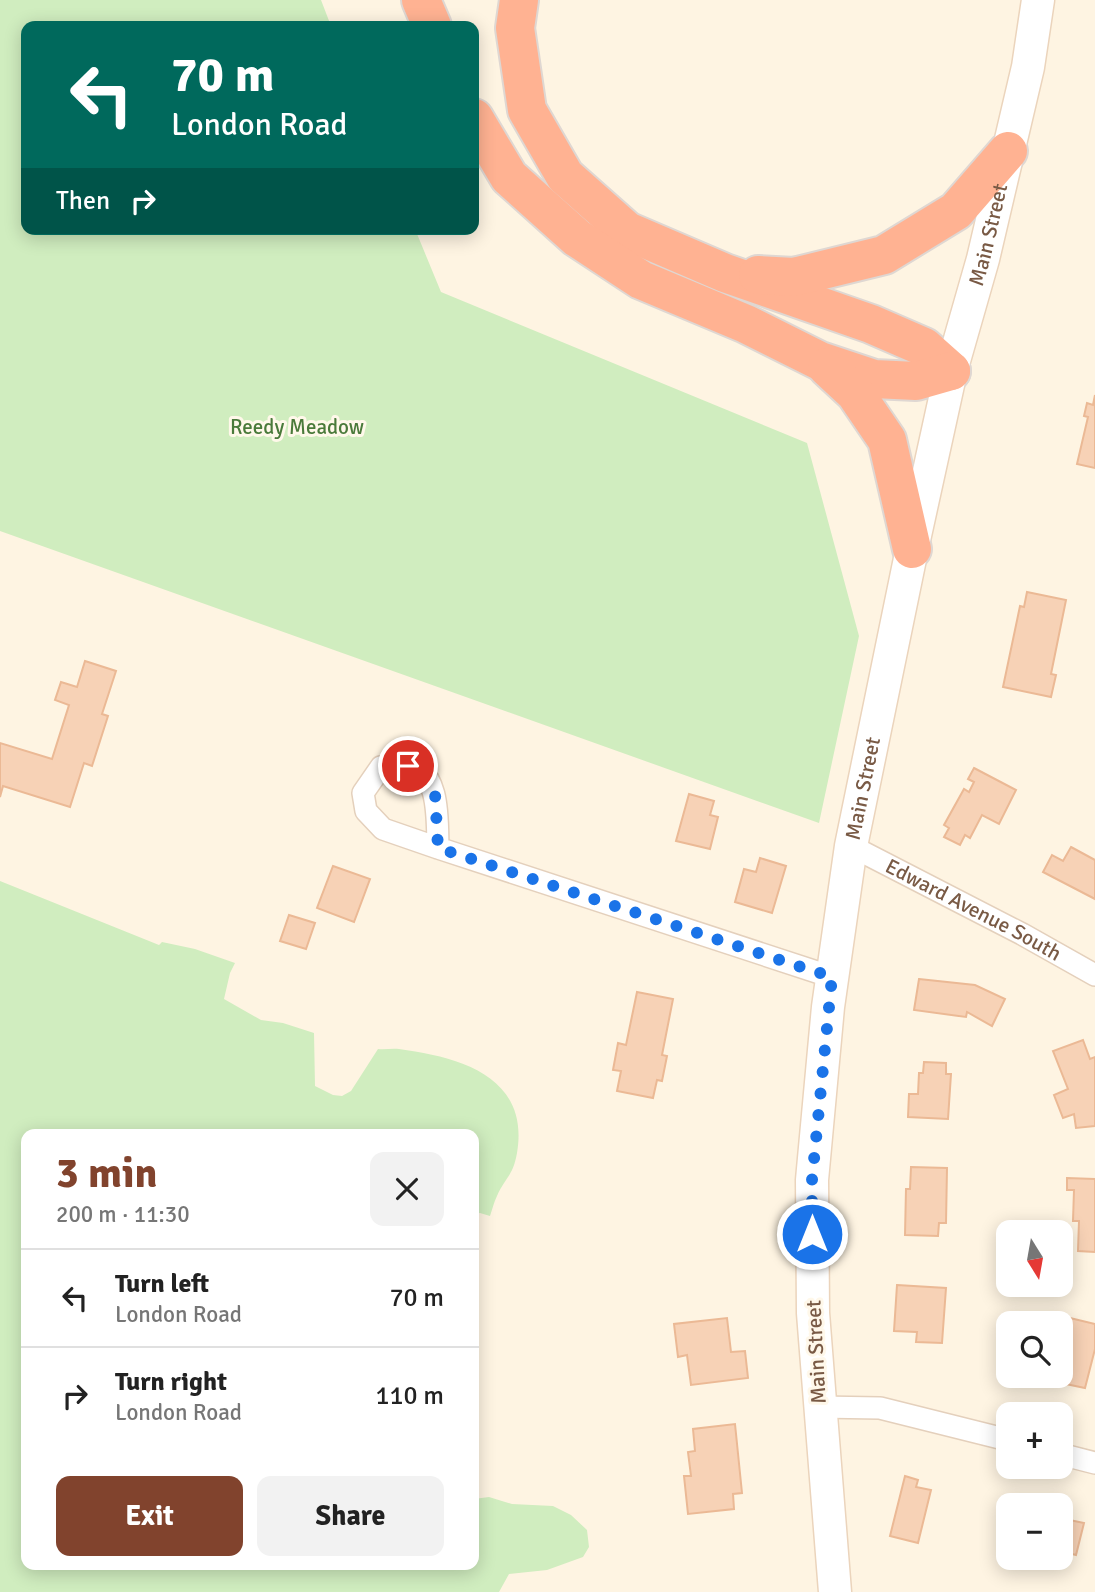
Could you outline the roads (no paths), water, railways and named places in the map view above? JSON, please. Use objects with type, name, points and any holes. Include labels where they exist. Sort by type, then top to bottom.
[{"type":"highway","points":[[421,0],[430,21]]},
{"type":"highway","points":[[519,0],[515,28],[527,110],[565,176],[626,230],[725,272],[871,324],[924,347],[951,371]]},
{"type":"highway","points":[[479,126],[509,177],[577,238],[640,281],[746,324],[820,361],[874,379],[916,381],[951,371]]},
{"type":"highway","points":[[725,272],[794,277],[884,255],[956,211],[1008,152]]},
{"type":"highway","points":[[820,361],[855,393],[887,440],[912,549]]},
{"type":"street","name":"Main Street","points":[[835,1592],[813,1313],[812,1180],[832,977],[851,846],[912,549],[951,371],[983,259],[1028,67],[1038,0]]},
{"type":"street","name":"Edward Avenue South","points":[[851,846],[1023,934],[1095,975]]},
{"type":"street","points":[[438,848],[832,977]]},
{"type":"street","points":[[819,1407],[880,1408],[996,1437]]},
{"type":"street","points":[[1073,1457],[1095,1462]]},
{"type":"park label","name":"Reedy Meadow","points":[[297,427]]}]
